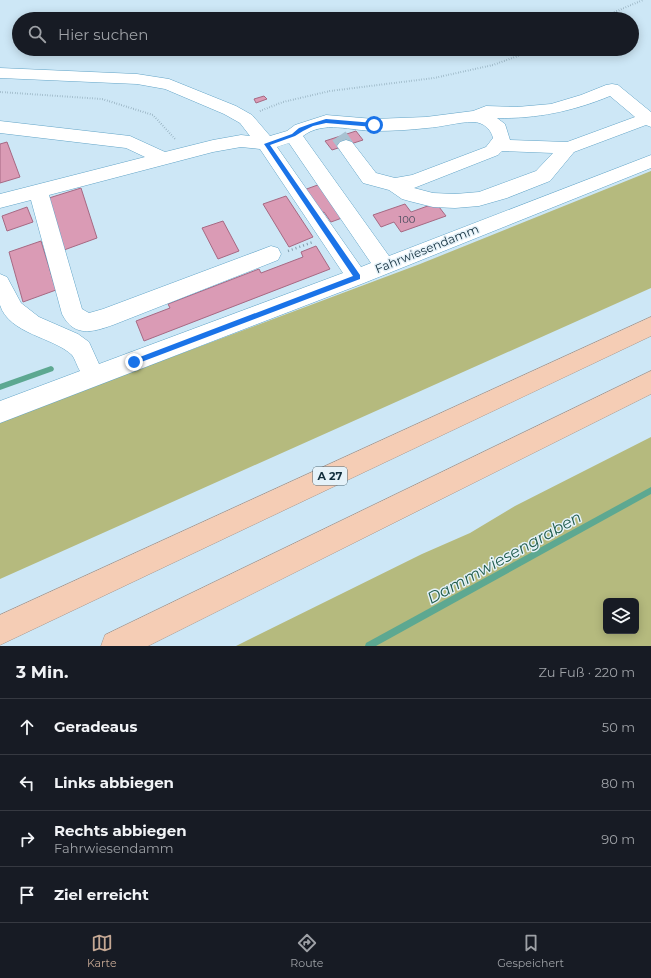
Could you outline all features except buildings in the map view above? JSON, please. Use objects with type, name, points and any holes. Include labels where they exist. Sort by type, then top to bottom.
[{"type":"highway","name":"A 27","points":[[0,630],[651,326]]},
{"type":"highway","points":[[116,646],[651,382]]},
{"type":"street","points":[[0,73],[137,79],[169,84],[230,110],[246,119],[266,144],[357,277]]},
{"type":"street","points":[[296,139],[301,129],[326,121],[374,125],[426,123],[476,116],[486,112],[517,113],[551,109],[587,99],[612,88],[649,120]]},
{"type":"street","points":[[395,185],[415,181],[492,151],[502,139],[499,128],[491,122],[476,116]]},
{"type":"street","points":[[497,145],[568,148],[649,120]]},
{"type":"street","points":[[0,127],[130,142],[161,158]]},
{"type":"street","points":[[0,201],[161,158],[213,146],[241,141],[266,144],[321,133],[338,134],[370,178],[395,185],[409,194],[433,200],[455,201],[479,199],[500,193],[543,176],[568,148]]},
{"type":"street","points":[[296,139],[385,266]]},
{"type":"street","name":"Fahrwiesendamm","points":[[0,412],[357,277],[651,161]]},
{"type":"street","points":[[38,190],[73,314],[86,323],[105,318],[272,254]]},
{"type":"street","points":[[0,282],[13,309],[31,324],[70,341],[81,349],[94,377]]},
{"type":"path","points":[[615,12],[643,0]]},
{"type":"path","points":[[246,119],[269,107],[316,94],[378,84],[434,78],[493,65],[518,56]]},
{"type":"path","points":[[0,92],[102,99],[153,115],[173,135],[183,153]]},
{"type":"green space","points":[[651,171],[651,288],[0,579],[0,402],[46,404],[420,264]]},
{"type":"green space","points":[[651,437],[651,646],[236,646],[422,554],[470,533],[515,506]]},
{"type":"waterway","points":[[0,387],[51,369]]},
{"type":"waterway","name":"Dammwiesengraben","points":[[369,646],[651,490]]},
{"type":"tunnel","points":[[339,136],[346,146]]},
{"type":"route","points":[[134,362],[357,277],[266,144],[293,135],[301,129],[326,121],[374,125]]}]
